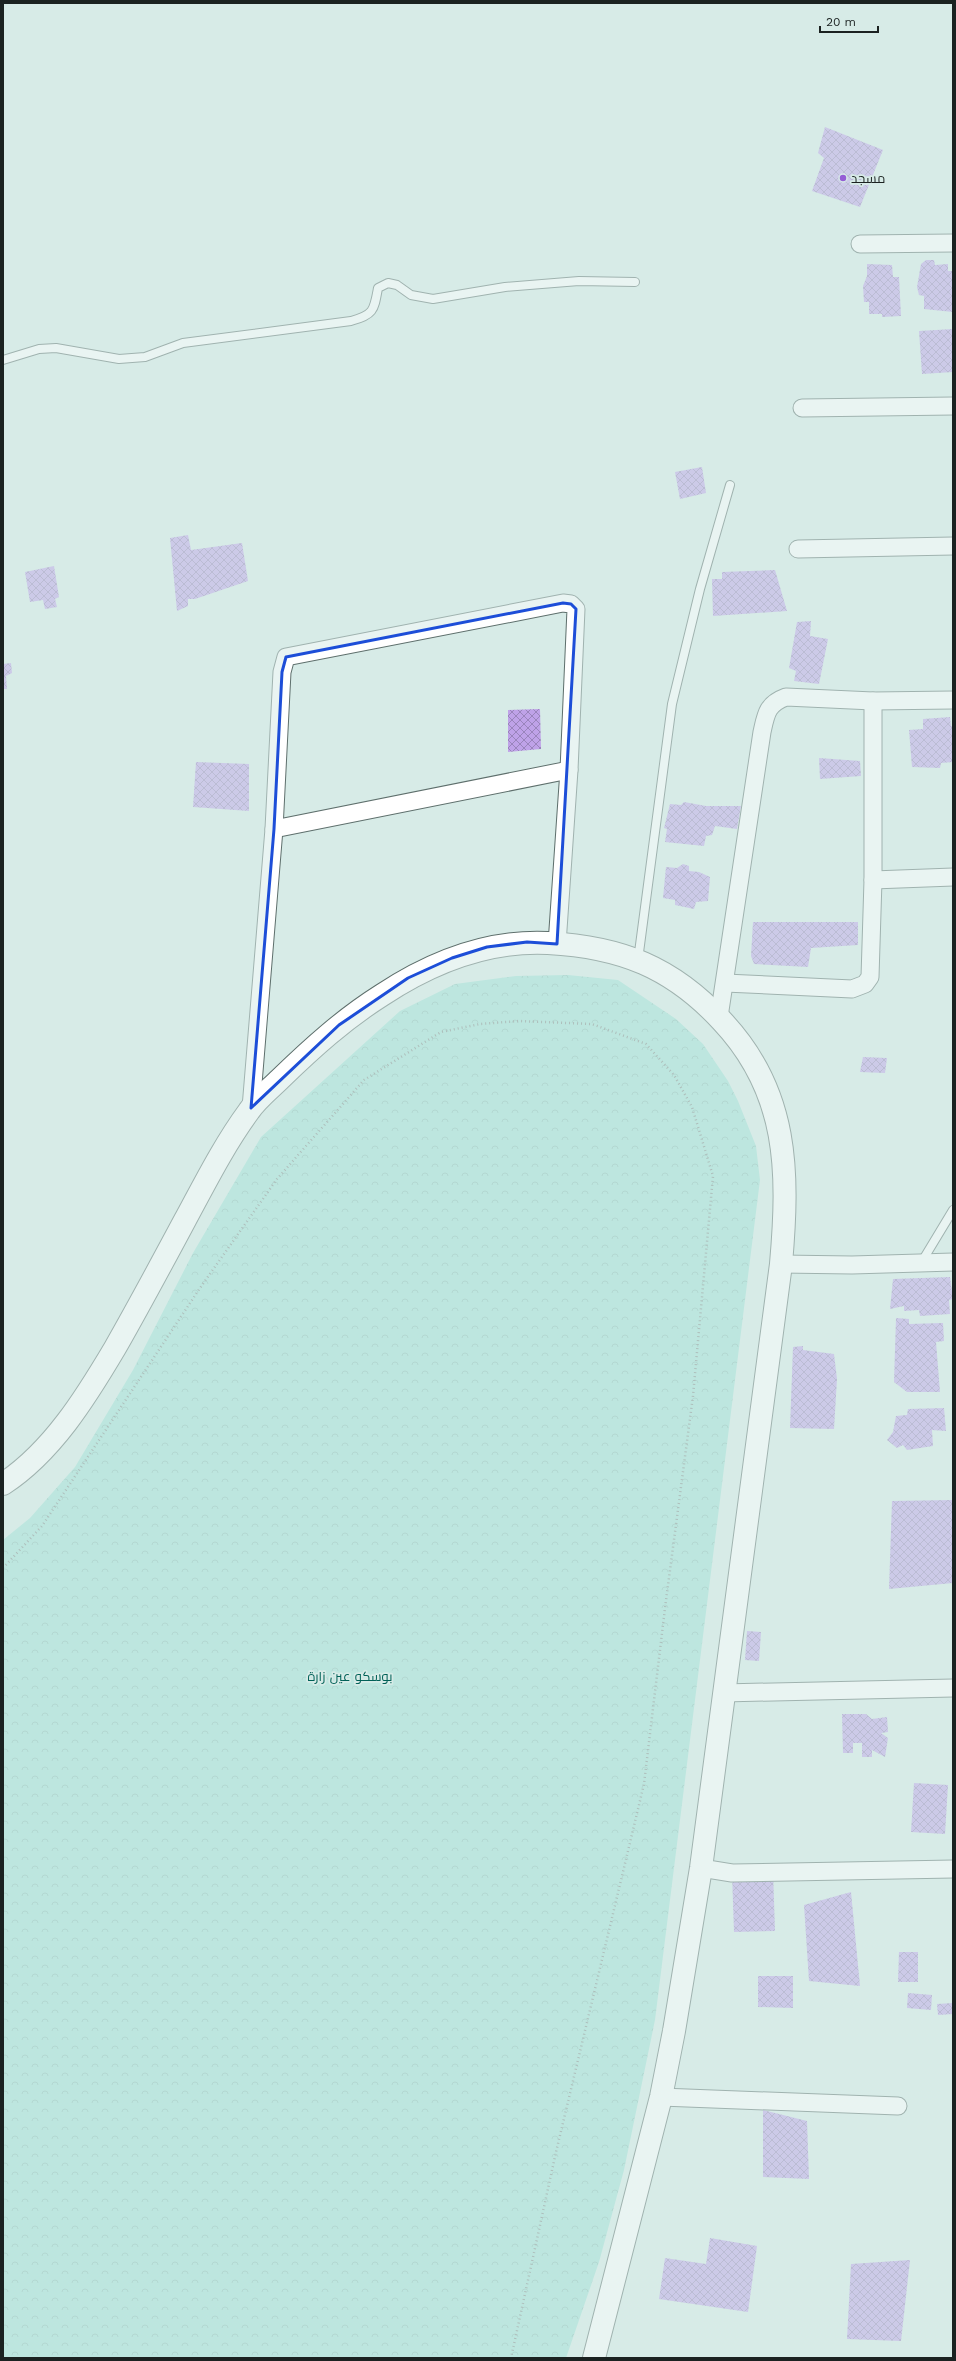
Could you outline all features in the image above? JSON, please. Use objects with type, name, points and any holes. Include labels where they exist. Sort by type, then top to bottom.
[{"type":"main road","points":[[3,1484],[42,1450],[93,1385],[218,1158],[250,1108],[339,1025],[408,978],[452,958],[487,947],[528,942],[557,944],[609,951],[669,974],[694,993],[732,1032],[757,1067],[776,1110],[783,1155],[786,1204],[781,1264],[701,1868],[674,2031],[661,2097],[594,2358]]},
{"type":"street","points":[[860,244],[953,243]]},
{"type":"street","points":[[802,408],[953,406]]},
{"type":"street","points":[[798,548],[953,546]]},
{"type":"street","points":[[250,1108],[274,829],[282,672],[286,657],[563,603],[571,604],[576,609],[569,770],[557,944]]},
{"type":"street","points":[[719,1017],[762,732],[766,713],[774,701],[786,697],[873,701],[953,700]]},
{"type":"street","points":[[725,983],[852,989],[865,984],[870,977],[873,880],[873,701]]},
{"type":"street","points":[[274,829],[569,770]]},
{"type":"street","points":[[873,880],[953,877]]},
{"type":"street","points":[[781,1264],[852,1265],[953,1262]]},
{"type":"street","points":[[724,1693],[953,1688]]},
{"type":"street","points":[[701,1868],[732,1873],[953,1869]]},
{"type":"street","points":[[661,2097],[898,2106]]},
{"type":"lane","points":[[3,360],[39,349],[56,348],[119,359],[145,357],[183,343],[351,321],[365,318],[373,311],[378,288],[388,283],[397,285],[411,295],[421,298],[433,298],[512,286],[578,281],[635,282]]},
{"type":"lane","points":[[638,961],[672,704],[700,589],[730,485]]},
{"type":"lane","points":[[921,1263],[953,1210]]},
{"type":"path","points":[[3,1568],[42,1526],[200,1288],[277,1179],[364,1080],[441,1032],[480,1024],[519,1021],[592,1024],[646,1044],[674,1075],[692,1107],[713,1176],[693,1396],[665,1608],[644,1784],[556,2152],[511,2358]]},
{"type":"highlighted area","points":[[563,603],[571,604],[576,609],[557,944],[527,942],[487,947],[452,958],[408,978],[339,1025],[251,1108],[274,829],[282,672],[286,657]]},
{"type":"green space","name":"بوسكو عين زارة","points":[[568,975],[618,980],[676,1019],[703,1044],[728,1081],[738,1101],[756,1146],[760,1180],[655,2020],[624,2170],[599,2262],[566,2358],[3,2358],[3,1540],[30,1518],[75,1467],[133,1370],[193,1253],[261,1137],[400,1011],[455,984],[516,976]]},
{"type":"building","points":[[825,127],[883,150],[860,207],[812,191],[824,158],[818,153]]},
{"type":"building","points":[[926,260],[934,260],[935,265],[948,264],[948,271],[953,271],[953,312],[924,309],[924,296],[919,295],[917,287],[921,264]]},
{"type":"building","points":[[867,264],[892,265],[893,277],[899,277],[901,316],[882,317],[882,314],[869,314],[869,302],[864,302],[863,286],[867,276]]},
{"type":"building","points":[[953,329],[953,372],[922,374],[919,331]]},
{"type":"building","points":[[702,467],[706,493],[680,499],[675,472]]},
{"type":"building","points":[[188,535],[191,550],[242,543],[248,581],[195,599],[188,599],[188,606],[177,611],[170,538]]},
{"type":"building","points":[[54,566],[59,597],[55,599],[57,607],[45,609],[43,600],[30,602],[25,572]]},
{"type":"building","points":[[775,570],[787,611],[713,616],[712,579],[722,579],[722,572]]},
{"type":"building","points":[[811,621],[810,636],[828,639],[819,684],[794,681],[796,671],[789,668],[797,622]]},
{"type":"building","points":[[11,663],[12,673],[6,676],[7,689],[3,689],[3,664]]},
{"type":"building","points":[[540,709],[541,749],[508,752],[508,710]]},
{"type":"building","points":[[950,717],[951,726],[953,726],[953,762],[941,763],[940,768],[912,767],[909,730],[923,729],[923,719]]},
{"type":"building","points":[[819,758],[860,761],[861,776],[820,779]]},
{"type":"building","points":[[196,762],[249,764],[249,811],[193,807]]},
{"type":"building","points":[[684,802],[706,806],[741,806],[737,829],[715,826],[712,835],[706,836],[704,846],[665,842],[667,829],[664,828],[670,804],[681,805]]},
{"type":"building","points":[[683,864],[689,866],[689,871],[699,872],[710,877],[708,901],[696,902],[694,909],[675,905],[675,900],[663,898],[666,867],[677,868]]},
{"type":"building","points":[[753,922],[858,922],[858,945],[811,948],[808,967],[754,964],[751,956]]},
{"type":"building","points":[[863,1057],[887,1058],[885,1073],[860,1072]]},
{"type":"building","points":[[950,1277],[953,1299],[949,1300],[950,1314],[920,1316],[919,1310],[904,1311],[904,1306],[890,1309],[893,1279]]},
{"type":"building","points":[[896,1318],[909,1319],[909,1324],[943,1323],[944,1341],[936,1342],[940,1392],[907,1392],[894,1382]]},
{"type":"building","points":[[803,1346],[803,1350],[834,1354],[837,1379],[834,1429],[790,1428],[793,1347]]},
{"type":"building","points":[[944,1408],[946,1431],[932,1430],[933,1446],[907,1450],[903,1445],[897,1448],[887,1440],[893,1432],[896,1416],[907,1415],[908,1409]]},
{"type":"building","points":[[953,1500],[953,1583],[889,1589],[892,1501]]},
{"type":"building","points":[[747,1631],[761,1632],[759,1661],[745,1660]]},
{"type":"building","points":[[842,1714],[866,1714],[872,1719],[887,1717],[888,1732],[881,1733],[888,1738],[885,1757],[872,1750],[872,1757],[862,1757],[862,1743],[853,1743],[853,1753],[843,1753]]},
{"type":"building","points":[[914,1783],[948,1785],[945,1834],[911,1832]]},
{"type":"building","points":[[773,1871],[775,1931],[734,1932],[732,1873]]},
{"type":"building","points":[[851,1892],[860,1986],[809,1981],[804,1905]]},
{"type":"building","points":[[899,1952],[918,1952],[918,1982],[898,1982]]},
{"type":"building","points":[[758,1976],[793,1976],[793,2008],[758,2007]]},
{"type":"building","points":[[908,1993],[932,1995],[931,2010],[907,2008]]},
{"type":"building","points":[[953,2003],[953,2014],[938,2015],[937,2004]]},
{"type":"building","points":[[763,2110],[807,2121],[809,2179],[763,2177]]},
{"type":"building","points":[[710,2238],[757,2246],[748,2312],[659,2299],[665,2258],[706,2264]]},
{"type":"building","points":[[910,2260],[901,2341],[847,2339],[851,2264]]},
{"type":"place","name":"مسجد","points":[[843,178]]}]
